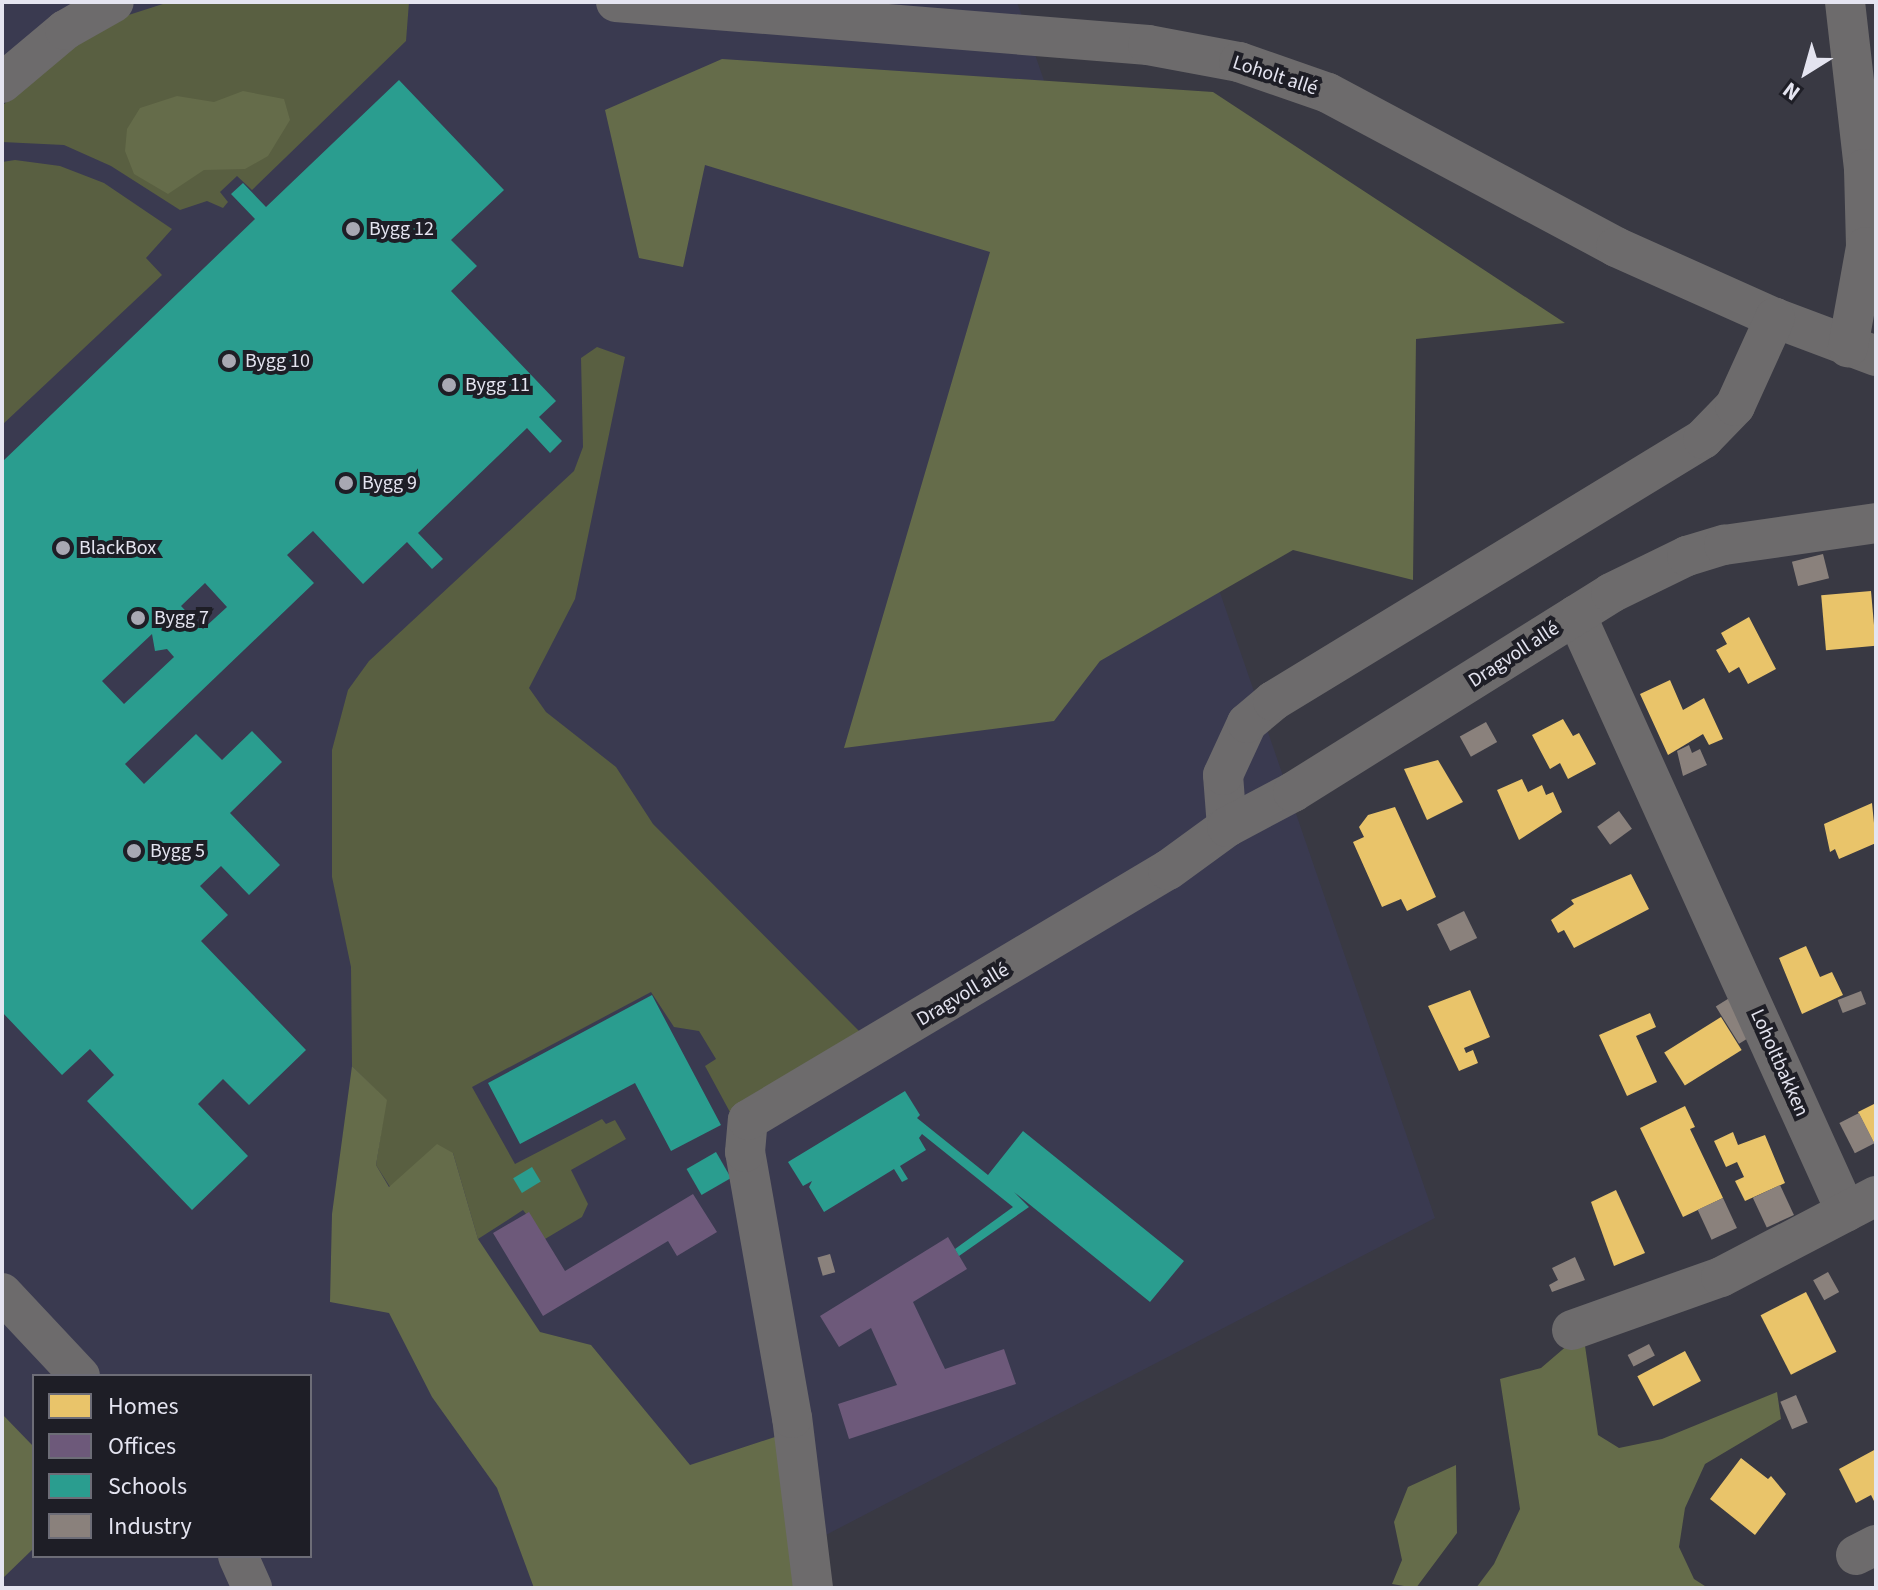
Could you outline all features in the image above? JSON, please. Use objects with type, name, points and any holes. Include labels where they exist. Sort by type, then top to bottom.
[{"type":"street","points":[[2,83],[65,30],[114,2]]},
{"type":"street","name":"Loholt allé","points":[[616,2],[1148,45],[1239,62],[1328,93],[1616,247],[1775,318],[1862,351]]},
{"type":"street","points":[[1845,2],[1864,169],[1866,247],[1862,351]]},
{"type":"street","points":[[1227,827],[1223,775],[1237,736],[1260,711],[1703,439],[1735,406],[1775,318]]},
{"type":"street","name":"Dragvoll allé","points":[[813,1588],[792,1418],[745,1152],[748,1120],[1168,870],[1227,827],[1293,792],[1576,615],[1650,573],[1699,553],[1765,537],[1876,523]]},
{"type":"street","name":"Dragvoll allé","points":[[1576,615],[1712,914]]},
{"type":"street","name":"Loholtbakken","points":[[1572,1330],[1721,1277],[1861,1204],[1712,914]]},
{"type":"street","points":[[2,1293],[78,1374]]},
{"type":"street","points":[[239,1558],[252,1588]]},
{"type":"shaded area","points":[[2,2],[1017,2],[1435,1218],[724,1588],[2,1588]]},
{"type":"green space","points":[[169,2],[409,2],[406,41],[252,190],[237,176],[220,192],[228,202],[223,208],[207,201],[180,210],[111,166],[64,145],[2,142],[2,106],[42,70],[110,21]]},
{"type":"green space","points":[[722,59],[1213,92],[1565,323],[1416,339],[1413,580],[1293,550],[1100,661],[1054,721],[844,748],[990,252],[705,165],[683,267],[639,258],[605,110]]},
{"type":"green space","points":[[243,91],[284,99],[290,120],[268,156],[245,169],[204,170],[168,194],[134,174],[125,151],[127,129],[140,108],[177,96],[214,102]]},
{"type":"green space","points":[[15,160],[60,166],[104,183],[172,229],[146,258],[162,275],[2,425],[2,162]]},
{"type":"green space","points":[[597,347],[625,357],[575,599],[529,688],[546,712],[616,767],[653,824],[862,1034],[731,1114],[705,1066],[716,1059],[699,1031],[674,1027],[651,992],[472,1087],[515,1164],[602,1119],[606,1124],[615,1120],[626,1139],[571,1170],[588,1204],[582,1217],[545,1239],[523,1210],[478,1239],[453,1153],[390,1187],[376,1165],[386,1100],[352,1066],[351,967],[332,877],[332,750],[348,690],[369,661],[574,471],[583,447],[581,358]]},
{"type":"green space","points":[[352,1066],[387,1100],[376,1165],[389,1187],[437,1144],[453,1153],[478,1239],[540,1332],[591,1345],[690,1465],[781,1435],[803,1588],[534,1588],[497,1488],[432,1397],[389,1313],[330,1302],[332,1214]]},
{"type":"green space","points":[[1583,1332],[1598,1435],[1619,1448],[1662,1439],[1777,1392],[1781,1419],[1705,1464],[1685,1508],[1679,1547],[1694,1579],[1708,1588],[1476,1588],[1494,1564],[1520,1509],[1500,1379],[1541,1368]]},
{"type":"green space","points":[[2,1414],[32,1445],[32,1550],[2,1579]]},
{"type":"green space","points":[[1456,1465],[1457,1533],[1416,1588],[1392,1584],[1402,1560],[1394,1522],[1408,1487]]},
{"type":"building: Homes","points":[[1871,591],[1876,646],[1826,650],[1821,595]]},
{"type":"building: Homes","points":[[1749,617],[1776,669],[1748,684],[1739,667],[1729,673],[1716,650],[1727,644],[1721,633]]},
{"type":"building: Homes","points":[[1670,680],[1683,710],[1704,698],[1723,739],[1709,745],[1703,734],[1668,755],[1640,694]]},
{"type":"building: Homes","points":[[1563,719],[1573,736],[1579,733],[1596,764],[1568,779],[1560,763],[1550,769],[1532,735]]},
{"type":"building: Homes","points":[[1438,760],[1463,802],[1427,820],[1404,769]]},
{"type":"building: Homes","points":[[1522,779],[1528,792],[1542,785],[1546,795],[1553,792],[1562,812],[1519,840],[1497,790]]},
{"type":"building: Homes","points":[[1872,803],[1876,843],[1839,859],[1835,849],[1830,852],[1824,824]]},
{"type":"building: Homes","points":[[1395,807],[1436,897],[1407,911],[1401,899],[1382,907],[1353,842],[1364,837],[1359,827],[1368,815]]},
{"type":"building: Homes","points":[[1631,874],[1649,909],[1574,948],[1564,930],[1558,933],[1551,920],[1574,904],[1571,900]]},
{"type":"building: Homes","points":[[1806,946],[1820,977],[1832,972],[1843,995],[1802,1014],[1779,958]]},
{"type":"building: Homes","points":[[1470,990],[1490,1037],[1464,1048],[1466,1053],[1473,1050],[1478,1063],[1459,1071],[1428,1006]]},
{"type":"building: Homes","points":[[1650,1013],[1656,1027],[1636,1036],[1657,1082],[1627,1096],[1599,1035]]},
{"type":"building: Homes","points":[[1721,1017],[1742,1050],[1685,1086],[1664,1053]]},
{"type":"building: Homes","points":[[1876,1103],[1876,1147],[1858,1112]]},
{"type":"building: Homes","points":[[1685,1106],[1695,1127],[1690,1129],[1723,1198],[1683,1217],[1640,1128]]},
{"type":"building: Homes","points":[[1733,1132],[1738,1145],[1765,1135],[1785,1183],[1745,1201],[1735,1181],[1744,1177],[1737,1162],[1726,1167],[1714,1141]]},
{"type":"building: Homes","points":[[1616,1190],[1645,1253],[1614,1266],[1591,1202]]},
{"type":"building: Homes","points":[[1806,1292],[1836,1352],[1791,1375],[1761,1315]]},
{"type":"building: Homes","points":[[1685,1351],[1701,1381],[1653,1406],[1637,1376]]},
{"type":"building: Homes","points":[[1876,1449],[1876,1505],[1871,1495],[1856,1503],[1839,1469]]},
{"type":"building: Homes","points":[[1741,1458],[1768,1479],[1771,1476],[1786,1494],[1755,1535],[1710,1499]]},
{"type":"building: Offices","points":[[693,1194],[717,1232],[677,1256],[668,1241],[543,1316],[493,1233],[529,1212],[565,1271]]},
{"type":"building: Offices","points":[[948,1237],[967,1269],[913,1302],[945,1369],[1004,1349],[1016,1384],[849,1439],[838,1404],[897,1385],[871,1328],[839,1347],[820,1316]]},
{"type":"building: Schools","points":[[399,80],[504,190],[451,240],[477,266],[451,291],[556,401],[539,417],[562,441],[550,453],[527,428],[418,533],[443,559],[432,569],[407,542],[363,584],[313,531],[287,555],[314,583],[125,764],[144,784],[196,734],[222,760],[252,731],[282,762],[230,813],[280,865],[249,895],[221,866],[200,886],[228,915],[201,941],[306,1050],[249,1105],[223,1079],[198,1104],[248,1156],[192,1210],[87,1101],[114,1075],[90,1049],[62,1075],[2,1012],[2,462],[255,219],[231,194],[243,183],[266,207]],"holes":[[[205,583],[227,607],[203,629],[181,606]],[[152,634],[155,651],[167,649],[174,657],[124,704],[102,681]]]},
{"type":"building: Schools","points":[[652,995],[721,1125],[671,1151],[635,1083],[520,1144],[488,1083]]},
{"type":"building: Schools","points":[[905,1091],[920,1115],[917,1118],[988,1175],[1023,1131],[1184,1261],[1150,1302],[1014,1192],[1029,1207],[959,1256],[955,1249],[1013,1207],[922,1134],[919,1138],[926,1150],[900,1166],[908,1179],[902,1182],[894,1169],[824,1212],[809,1187],[812,1181],[803,1186],[788,1162]]},
{"type":"building: Schools","points":[[716,1152],[731,1178],[702,1195],[687,1169]]},
{"type":"building: Schools","points":[[532,1167],[541,1182],[522,1193],[513,1178]]},
{"type":"building: Industry","points":[[1823,554],[1829,578],[1798,586],[1792,562]]},
{"type":"building: Industry","points":[[1486,722],[1497,742],[1471,757],[1460,737]]},
{"type":"building: Industry","points":[[1689,745],[1692,753],[1700,749],[1707,765],[1683,776],[1677,751]]},
{"type":"building: Industry","points":[[1619,811],[1632,829],[1610,845],[1597,827]]},
{"type":"building: Industry","points":[[1464,911],[1477,938],[1450,951],[1437,924]]},
{"type":"building: Industry","points":[[1861,991],[1866,1004],[1843,1013],[1838,1000]]},
{"type":"building: Industry","points":[[1731,997],[1754,1034],[1739,1044],[1716,1007]]},
{"type":"building: Industry","points":[[1859,1113],[1874,1143],[1855,1153],[1839,1123]]},
{"type":"building: Industry","points":[[1780,1185],[1794,1215],[1767,1228],[1753,1198]]},
{"type":"building: Industry","points":[[1723,1198],[1737,1228],[1712,1240],[1698,1210]]},
{"type":"building: Industry","points":[[830,1254],[835,1272],[823,1276],[818,1258]]},
{"type":"building: Industry","points":[[1575,1257],[1585,1280],[1552,1292],[1549,1285],[1558,1280],[1552,1268]]},
{"type":"building: Industry","points":[[1828,1272],[1839,1292],[1824,1300],[1813,1280]]},
{"type":"building: Industry","points":[[1649,1344],[1655,1356],[1634,1366],[1628,1355]]},
{"type":"building: Industry","points":[[1796,1395],[1808,1423],[1792,1429],[1780,1402]]},
{"type":"place","name":"Bygg 12","points":[[353,229]]},
{"type":"place","name":"Bygg 10","points":[[229,361]]},
{"type":"place","name":"Bygg 11","points":[[449,385]]},
{"type":"place","name":"Bygg 9","points":[[346,483]]},
{"type":"place","name":"BlackBox","points":[[63,548]]},
{"type":"place","name":"Bygg 7","points":[[138,618]]},
{"type":"place","name":"Bygg 5","points":[[134,851]]}]
